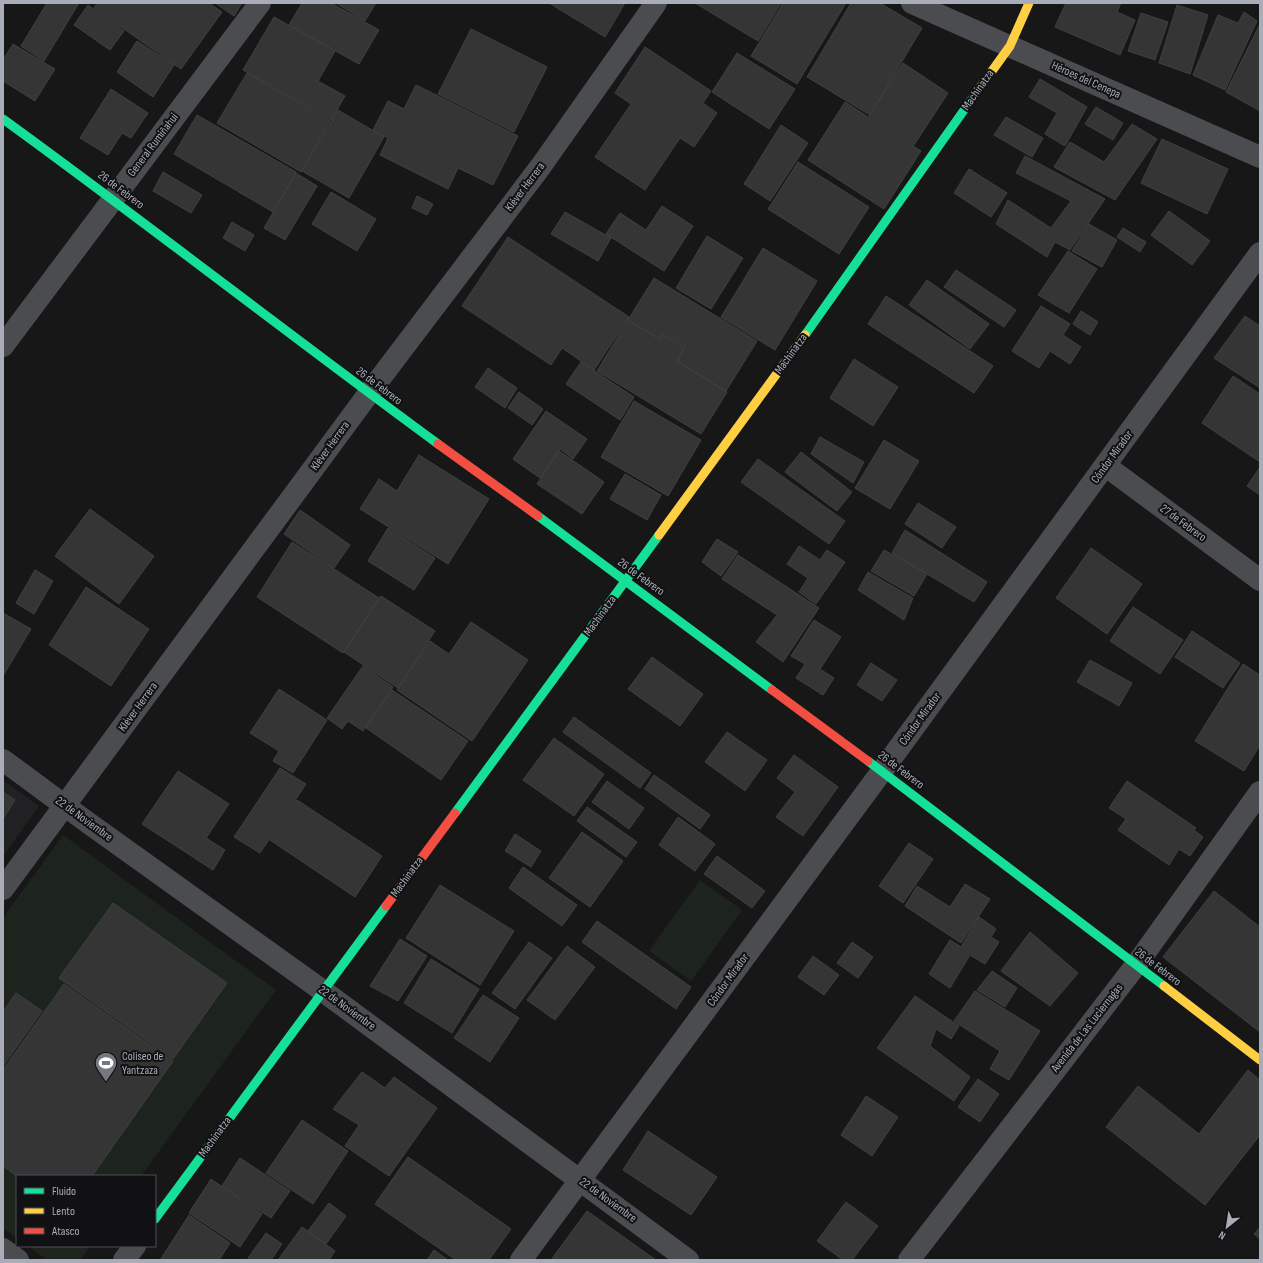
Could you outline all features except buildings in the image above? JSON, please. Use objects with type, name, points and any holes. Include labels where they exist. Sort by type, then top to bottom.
[{"type":"street","name":"General Rumiñahui","points":[[3,346],[260,3]]},
{"type":"street","name":"Kléver Herrera","points":[[3,889],[369,393],[541,166],[656,3]]},
{"type":"street","name":"Héroes del Cenepa","points":[[912,3],[1260,157]]},
{"type":"street","name":"Machinatza","points":[[156,1217],[626,581],[837,290],[1010,46],[1029,3]]},
{"type":"street","name":"26 de Febrero","points":[[3,119],[112,199],[369,393],[882,771],[1260,1060]]},
{"type":"street","name":"Cóndor Mirador","points":[[520,1260],[882,771],[1260,253]]},
{"type":"street","name":"27 de Febrero","points":[[1106,466],[1260,580]]},
{"type":"street","name":"22 de Noviembre","points":[[3,760],[323,991],[688,1260]]},
{"type":"street","name":"Avenida de Las Luciernagas","points":[[909,1260],[1136,965],[1260,792]]},
{"type":"street","points":[[124,1260],[134,1247]]},
{"type":"street","points":[[3,1249],[18,1260]]},
{"type":"shaded area","points":[[3,780],[39,806],[3,856]]},
{"type":"shaded area","name":"Coliseo de Yantzaza","points":[[63,835],[276,990],[142,1175],[16,1175],[16,1237],[3,1228],[3,918]]},
{"type":"shaded area","points":[[700,880],[742,910],[691,981],[649,951]]},
{"type":"shaded area","points":[[29,1247],[89,1247],[80,1260],[47,1260]]},
{"type":"traffic: fast","points":[[805,335],[974,96]]},
{"type":"traffic: fast","points":[[3,119],[438,444]]},
{"type":"traffic: fast","points":[[538,516],[772,690]]},
{"type":"traffic: fast","points":[[455,813],[659,535]]},
{"type":"traffic: fast","points":[[868,761],[1164,986]]},
{"type":"traffic: fast","points":[[156,1218],[386,906]]},
{"type":"traffic: slow","points":[[974,96],[1010,46],[1029,3]]},
{"type":"traffic: slow","points":[[659,535],[805,335]]},
{"type":"traffic: slow","points":[[1164,986],[1260,1060]]},
{"type":"traffic: jam","points":[[438,444],[538,516]]},
{"type":"traffic: jam","points":[[772,690],[868,761]]},
{"type":"traffic: jam","points":[[386,906],[455,813]]},
{"type":"place","name":"Coliseo de Yantzaza","points":[[106,1082]]}]
